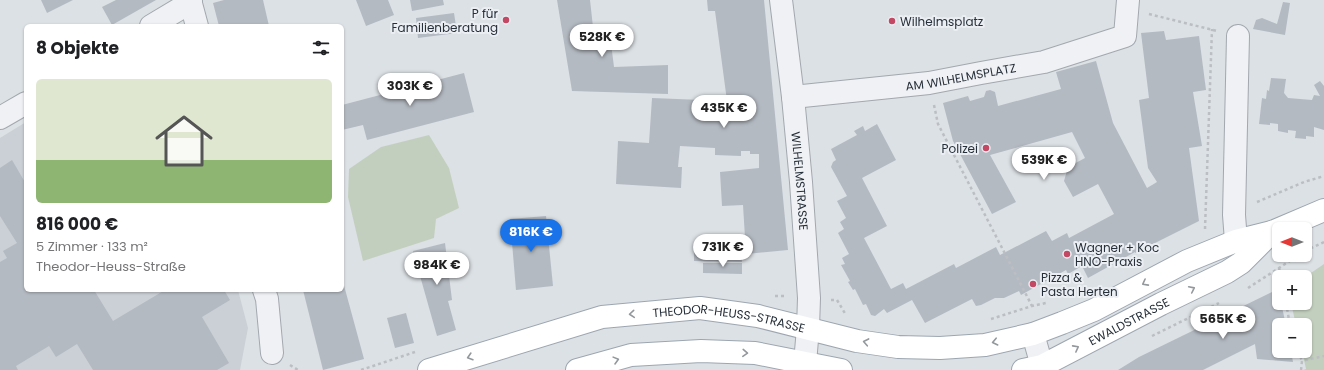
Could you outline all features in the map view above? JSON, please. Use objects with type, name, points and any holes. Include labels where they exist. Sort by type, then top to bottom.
[{"type":"main road","name":"EWALDSTRASSE","points":[[1296,222],[1324,210]]},
{"type":"main road","name":"EWALDSTRASSE","points":[[1033,334],[1094,310],[1187,261],[1236,241],[1272,232]]},
{"type":"main road","name":"EWALDSTRASSE","points":[[1035,369],[1227,272],[1241,263],[1272,232]]},
{"type":"main road","name":"THEODOR-HEUSS-STRASSE","points":[[429,370],[602,317],[700,308],[758,316],[857,341],[898,347],[940,348],[985,345],[1033,334]]},
{"type":"main road","points":[[576,370],[631,356],[701,350],[755,353],[840,370]]},
{"type":"street","name":"WILHELMSTRASSE","points":[[781,0],[793,97],[809,298],[808,328],[804,363]]},
{"type":"street","points":[[1125,36],[1128,0]]},
{"type":"street","points":[[154,24],[190,1],[196,24]]},
{"type":"street","name":"AM WILHELMSPLATZ","points":[[793,97],[929,83],[1044,62],[1125,36]]},
{"type":"street","points":[[1236,241],[1234,215],[1238,36]]},
{"type":"street","points":[[0,118],[24,104]]},
{"type":"street","points":[[265,292],[267,299],[272,353]]},
{"type":"street","points":[[1033,334],[1035,369]]},
{"type":"path","points":[[1125,36],[1149,14],[1238,36]]},
{"type":"path","points":[[1205,229],[1212,29]]},
{"type":"path","points":[[929,83],[938,124],[1032,306]]},
{"type":"path","points":[[1198,233],[1234,215],[1261,199],[1304,182],[1324,176]]},
{"type":"path","points":[[1312,248],[1324,242]]},
{"type":"path","points":[[772,295],[837,300],[850,319]]},
{"type":"path","points":[[990,319],[1032,306],[1054,302]]},
{"type":"path","points":[[361,370],[372,365],[418,351]]},
{"type":"path","points":[[1302,361],[1324,356]]},
{"type":"path","points":[[1301,358],[1301,370]]},
{"type":"shaded area","points":[[24,123],[24,292],[239,292],[248,328],[240,370],[0,370],[0,138]]},
{"type":"green space","points":[[429,135],[449,168],[459,208],[436,219],[434,238],[363,261],[348,197],[349,169],[381,147]]},
{"type":"green space","points":[[1324,264],[1324,370],[1303,370],[1306,369],[1304,358],[1312,358],[1312,318],[1294,318],[1293,310],[1312,310],[1312,272]]},
{"type":"building","points":[[41,0],[73,0],[47,13]]},
{"type":"building","points":[[116,0],[156,0],[114,24],[111,24],[102,7]]},
{"type":"building","points":[[224,0],[263,0],[269,24],[218,24],[213,3]]},
{"type":"building","points":[[356,0],[388,0],[394,15],[366,26]]},
{"type":"building","points":[[410,0],[443,0],[444,5],[412,11]]},
{"type":"building","points":[[557,0],[590,0],[594,36],[610,36],[614,67],[668,65],[668,94],[572,91]]},
{"type":"building","points":[[707,0],[764,0],[788,250],[746,254],[743,205],[722,206],[720,172],[759,168],[759,154],[750,154],[750,151],[741,151],[741,156],[715,155],[715,148],[680,146],[678,167],[682,167],[681,188],[616,184],[618,141],[649,143],[652,98],[727,101],[715,11],[708,11]]},
{"type":"building","points":[[1283,2],[1290,3],[1285,35],[1253,29],[1256,20],[1262,18],[1277,24]]},
{"type":"building","points":[[454,13],[457,33],[418,38],[416,18]]},
{"type":"building","points":[[1164,31],[1166,40],[1199,36],[1206,90],[1193,92],[1202,146],[1189,148],[1199,221],[1135,252],[1088,278],[1082,266],[1068,274],[1066,270],[1021,295],[1019,291],[1004,298],[995,298],[976,306],[972,299],[925,323],[912,300],[887,313],[884,309],[875,316],[871,315],[866,304],[863,305],[855,289],[853,290],[848,282],[850,281],[841,265],[845,264],[842,258],[849,254],[838,233],[844,229],[840,222],[846,218],[837,201],[847,196],[831,167],[833,162],[836,160],[831,149],[857,135],[854,131],[863,126],[865,131],[877,124],[896,160],[862,178],[887,226],[864,238],[891,289],[903,283],[906,289],[954,264],[956,268],[996,247],[1000,255],[1046,231],[1052,241],[1067,233],[1069,238],[1114,214],[1098,184],[1073,197],[1064,181],[1068,167],[1085,158],[1072,132],[990,155],[1016,202],[992,214],[953,141],[943,103],[968,96],[970,101],[984,97],[986,91],[990,90],[995,92],[998,106],[1061,89],[1056,72],[1096,61],[1113,123],[1147,188],[1157,182],[1148,168],[1139,100],[1149,98],[1141,33]]},
{"type":"building","points":[[464,73],[474,112],[367,140],[363,125],[344,130],[344,104]]},
{"type":"building","points":[[1271,78],[1286,79],[1284,93],[1288,98],[1312,100],[1314,95],[1320,96],[1314,85],[1320,81],[1324,86],[1324,130],[1314,127],[1314,137],[1306,136],[1306,139],[1295,138],[1296,131],[1288,130],[1288,133],[1278,131],[1278,124],[1259,124],[1262,98],[1266,99]]},
{"type":"building","points":[[12,160],[24,181],[24,292],[95,292],[113,321],[162,292],[225,292],[230,300],[202,317],[229,363],[217,370],[93,370],[77,344],[56,357],[49,346],[16,366],[18,370],[0,370],[0,262],[7,258],[3,251],[17,243],[0,216],[0,168]]},
{"type":"building","points":[[546,216],[553,286],[516,290],[510,219]]},
{"type":"building","points":[[694,242],[740,242],[742,262],[694,261]]},
{"type":"building","points":[[445,243],[452,300],[448,301],[456,330],[437,336],[413,251]]},
{"type":"building","points":[[703,263],[742,263],[742,274],[703,273]]},
{"type":"building","points":[[344,285],[364,359],[323,370],[304,292],[344,292]]},
{"type":"building","points":[[1272,292],[1272,310],[1283,310],[1284,318],[1272,318],[1272,358],[1292,358],[1293,362],[1257,359],[1255,344],[1203,370],[1118,370],[1139,357]]},
{"type":"building","points":[[406,313],[414,343],[395,348],[387,318]]},
{"type":"place","name":"P für Familienberatung","points":[[506,20]]},
{"type":"place","name":"Wilhelmsplatz","points":[[892,21]]},
{"type":"place","name":"Polizei","points":[[986,148]]},
{"type":"place","name":"Wagner + Koc HNO-Praxis","points":[[1067,254]]},
{"type":"place","name":"Pizza & Pasta Herten","points":[[1033,284]]}]
